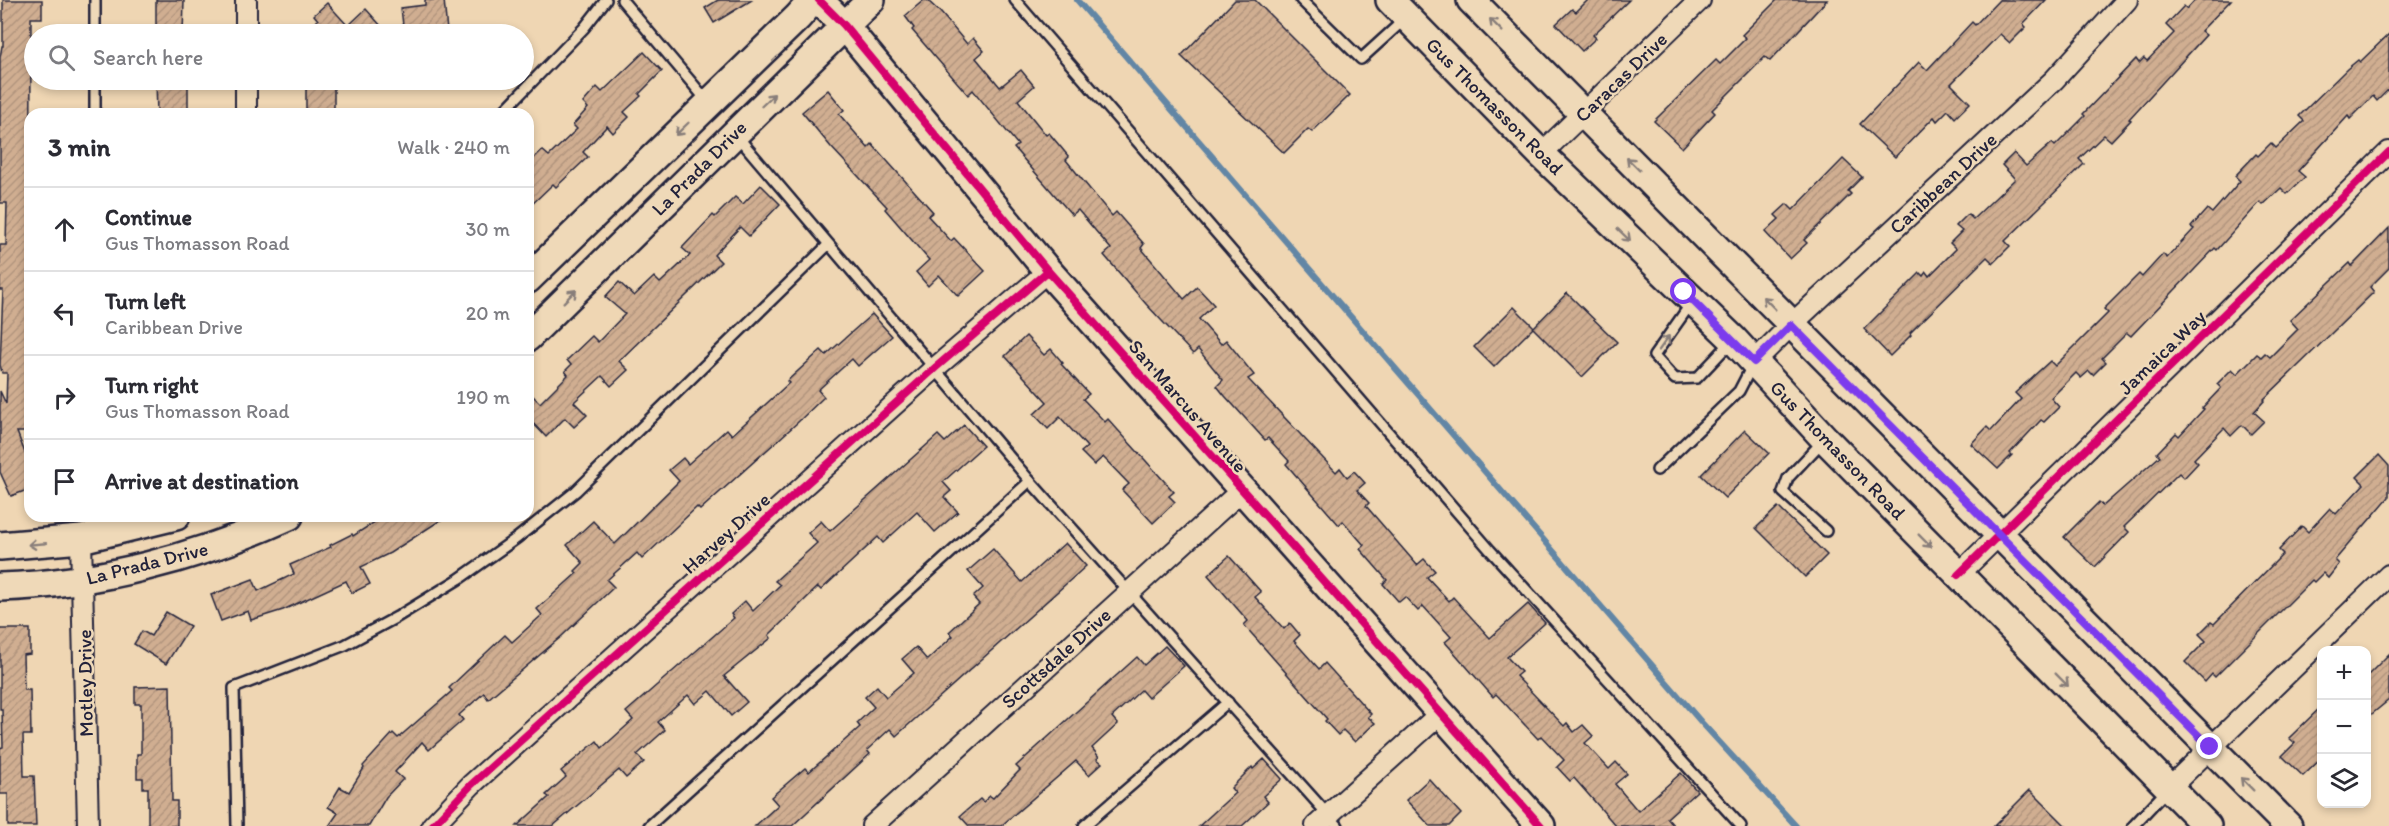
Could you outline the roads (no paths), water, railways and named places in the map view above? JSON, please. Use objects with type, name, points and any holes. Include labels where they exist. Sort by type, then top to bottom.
[{"type":"main road","name":"La Prada Drive","points":[[534,273],[813,0]]},
{"type":"main road","name":"San Marcus Avenue","points":[[819,0],[844,25],[1048,271],[1241,491],[1541,826]]},
{"type":"main road","name":"La Prada Drive","points":[[534,332],[871,0]]},
{"type":"main road","points":[[1472,0],[2288,826]]},
{"type":"main road","name":"Gus Thomasson Road","points":[[1398,9],[1541,154],[1733,339],[1825,440],[2207,826]]},
{"type":"main road","name":"La Prada Drive","points":[[0,546],[91,534],[148,522]]},
{"type":"main road","name":"La Prada Drive","points":[[0,587],[82,580],[168,561],[239,538],[275,522]]},
{"type":"street","points":[[246,0],[246,24]]},
{"type":"street","name":"Caracas Drive","points":[[1541,154],[1700,0]]},
{"type":"street","name":"Caribbean Drive","points":[[1754,362],[2054,80],[2127,0]]},
{"type":"street","points":[[246,90],[246,108]]},
{"type":"street","name":"Jamaica Way","points":[[1958,575],[2389,152]]},
{"type":"street","name":"Harvey Drive","points":[[432,826],[471,785],[935,368],[1048,271]]},
{"type":"street","name":"Scottsdale Drive","points":[[872,826],[1241,491]]},
{"type":"street","name":"Motley Drive","points":[[88,826],[82,580],[91,534]]},
{"type":"street","points":[[2169,788],[2389,575]]},
{"type":"street","points":[[1327,822],[1440,714]]},
{"type":"lane","points":[[95,0],[95,24]]},
{"type":"lane","points":[[534,80],[584,28],[606,0]]},
{"type":"lane","points":[[622,0],[709,103]]},
{"type":"lane","points":[[1015,0],[1490,550],[1741,826]]},
{"type":"lane","points":[[1301,0],[1361,59],[1398,9]]},
{"type":"lane","points":[[95,90],[95,108]]},
{"type":"lane","points":[[507,108],[524,90]]},
{"type":"lane","points":[[734,133],[1030,481],[1228,702],[1327,822]]},
{"type":"lane","points":[[237,826],[234,688],[345,645],[397,617],[459,579],[517,538],[576,490],[828,245]]},
{"type":"lane","points":[[1693,301],[1654,356],[1675,379],[1697,378],[1733,339]]},
{"type":"lane","points":[[1657,470],[1739,391],[1754,362]]},
{"type":"lane","points":[[1825,440],[1788,478],[1783,492],[1826,531]]},
{"type":"lane","points":[[649,826],[1030,481]]},
{"type":"lane","points":[[1084,826],[1228,702]]},
{"type":"lane","points":[[2133,826],[2169,788]]},
{"type":"waterway","points":[[1077,0],[1702,723],[1796,826]]}]
